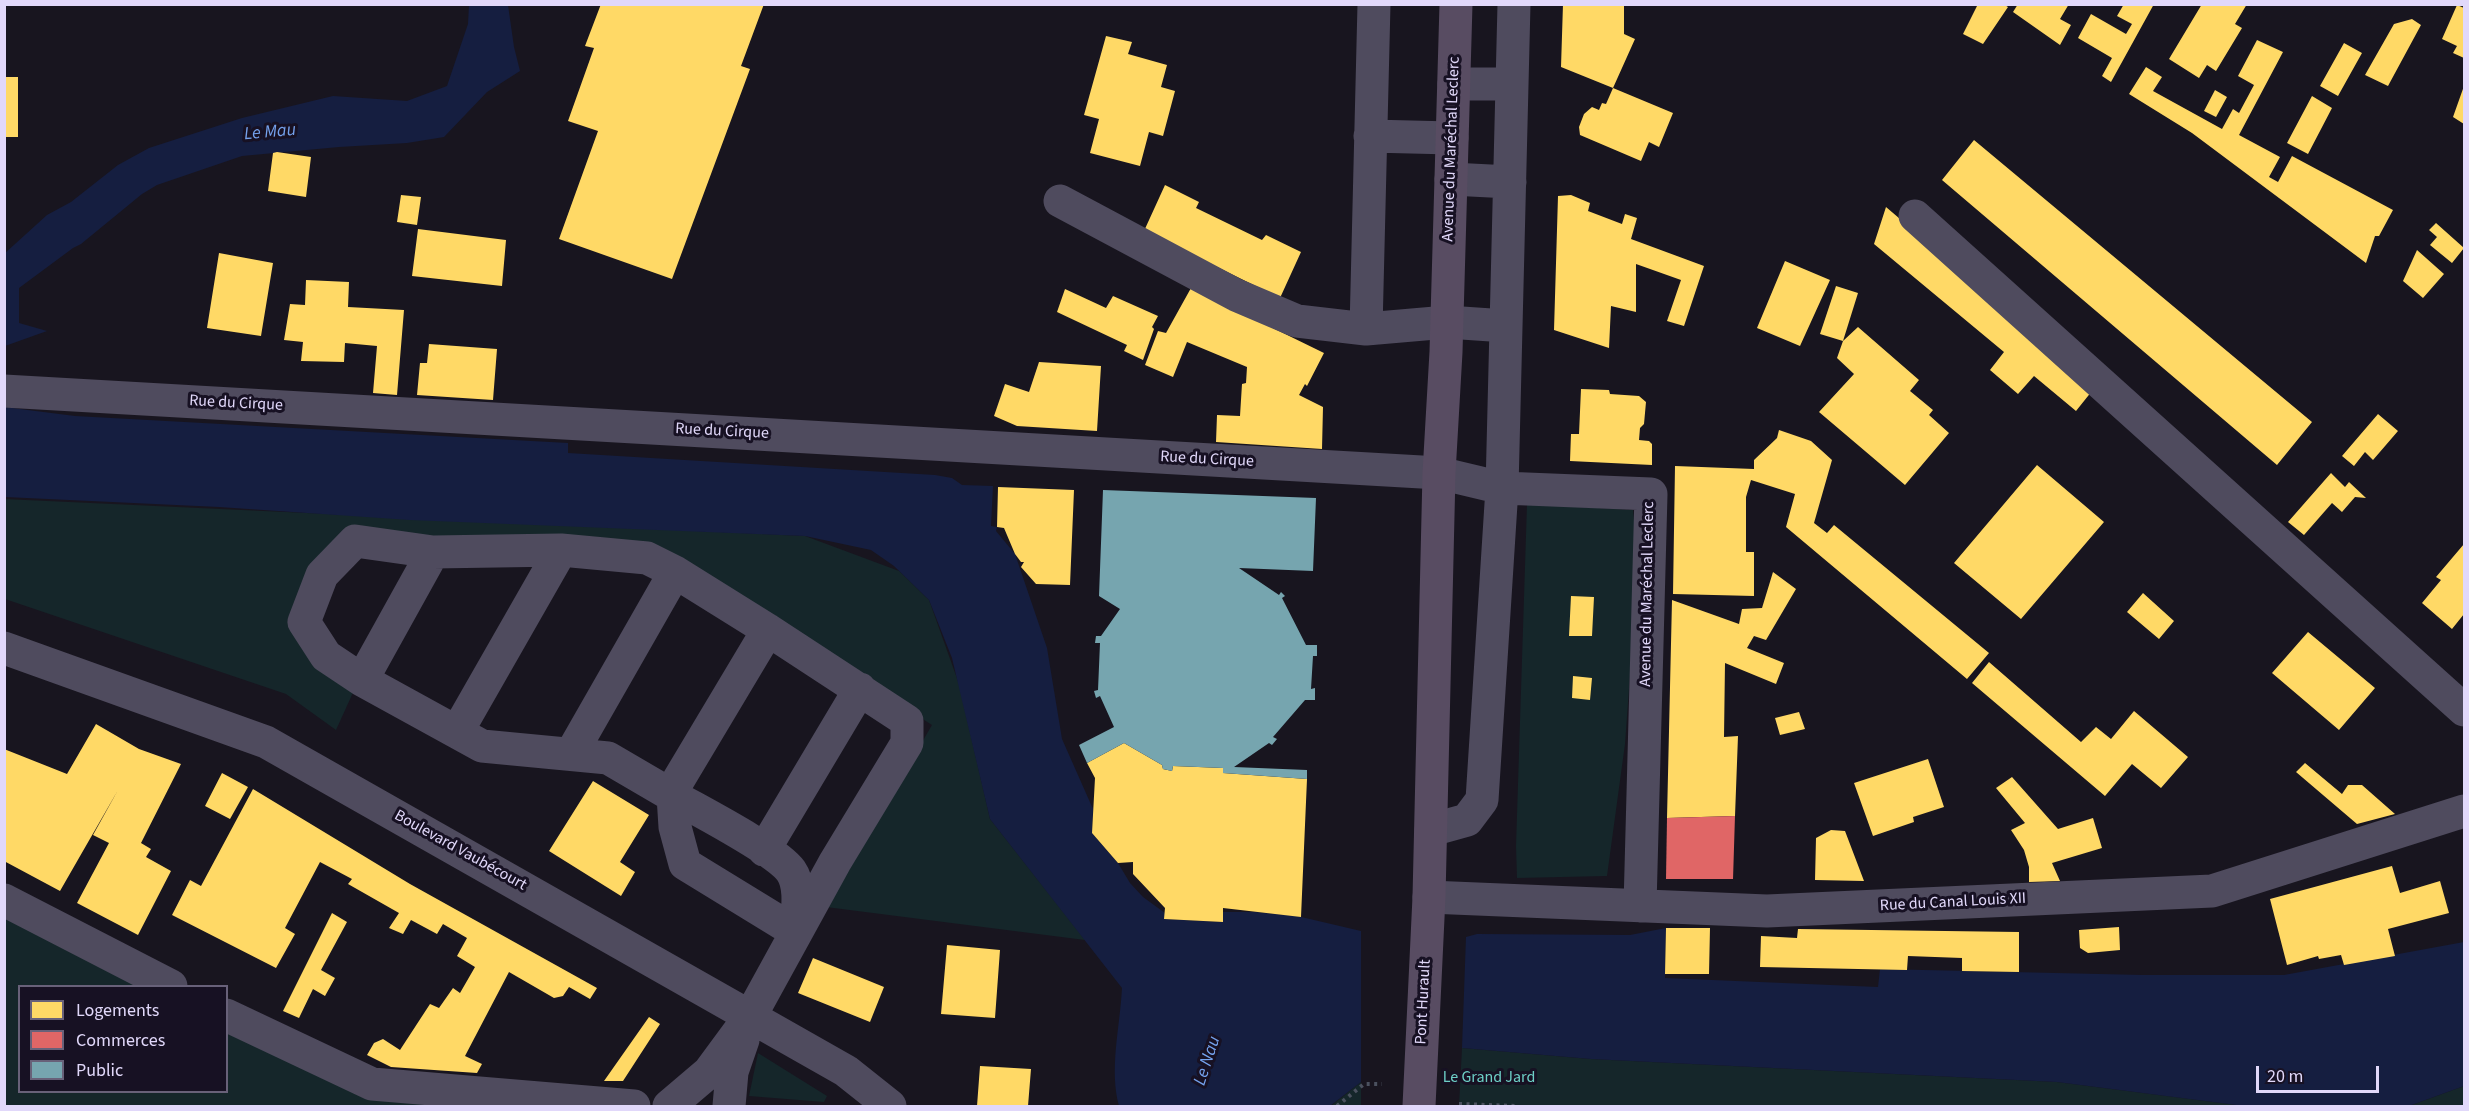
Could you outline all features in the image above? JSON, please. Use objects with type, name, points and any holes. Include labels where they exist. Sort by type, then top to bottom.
[{"type":"main road","name":"Avenue du Maréchal Leclerc","points":[[1429,897],[1439,474],[1447,322],[1456,4]]},
{"type":"main road","name":"Pont Hurault","points":[[1419,1107],[1429,897]]},
{"type":"street","points":[[1366,328],[1374,4]]},
{"type":"street","points":[[1431,830],[1467,820],[1482,800],[1502,488],[1514,4]]},
{"type":"street","points":[[1454,84],[1512,84]]},
{"type":"street","points":[[1370,136],[1452,138]]},
{"type":"street","points":[[1451,179],[1510,182]]},
{"type":"street","points":[[1060,201],[1236,295],[1297,321],[1366,328],[1447,322],[1506,326]]},
{"type":"street","points":[[1915,216],[2464,710]]},
{"type":"street","name":"Rue du Cirque","points":[[4,391],[1439,474]]},
{"type":"street","name":"Avenue du Maréchal Leclerc","points":[[1439,474],[1502,488],[1651,495],[1640,906]]},
{"type":"street","points":[[669,1107],[709,1072],[751,1015],[835,862],[907,743],[907,721],[768,630],[675,572],[647,558],[561,550],[433,552],[355,541],[322,575],[304,622],[326,656],[362,680],[482,747],[608,758],[672,795],[767,852],[791,871],[798,892],[796,932]]},
{"type":"street","points":[[457,732],[561,550]]},
{"type":"street","points":[[362,680],[433,552]]},
{"type":"street","points":[[571,754],[675,572]]},
{"type":"street","points":[[768,630],[672,795],[675,827],[685,864],[796,932]]},
{"type":"street","name":"Boulevard Vaubécourt","points":[[4,648],[266,742],[751,1015],[846,1071],[890,1107]]},
{"type":"street","points":[[767,852],[860,689]]},
{"type":"street","name":"Rue du Canal Louis XII","points":[[1429,897],[1767,911],[2212,891],[2464,811]]},
{"type":"street","points":[[767,852],[800,864],[835,862]]},
{"type":"street","points":[[4,900],[167,985]]},
{"type":"street","points":[[729,1107],[732,1072],[751,1015]]},
{"type":"street","points":[[228,1016],[372,1084],[634,1107]]},
{"type":"path","points":[[1337,1107],[1364,1084],[1379,1085],[1420,1072]]},
{"type":"path","points":[[1459,1107],[1459,1102],[1517,1107]]},
{"type":"green space","points":[[4,499],[805,536],[899,571],[929,600],[959,684],[990,819],[1085,940],[826,907],[932,725],[708,582],[351,532],[295,627],[356,686],[336,730],[286,694],[5,599]]},
{"type":"green space","points":[[1527,504],[1633,510],[1638,564],[1625,744],[1607,876],[1517,878],[1516,846]]},
{"type":"green space","points":[[5,903],[173,985],[18,985],[18,1093],[228,1093],[228,1012],[372,1084],[634,1106],[5,1106]]},
{"type":"green space","name":"Le Grand Jard","points":[[1462,1048],[1591,1059],[2057,1082],[2245,1106],[1459,1106]]},
{"type":"green space","points":[[758,1053],[827,1096],[824,1102],[749,1096]]},
{"type":"green space","points":[[1361,1082],[1361,1106],[1331,1106]]},
{"type":"green space","points":[[2464,1086],[2464,1106],[2409,1106]]},
{"type":"water","name":"Le Mau","points":[[469,5],[508,5],[520,71],[487,92],[444,137],[407,143],[242,156],[157,185],[142,194],[81,244],[19,288],[19,323],[47,331],[5,346],[4,254],[47,215],[71,202],[118,165],[149,148],[242,118],[333,96],[407,101],[447,86],[468,24]]},
{"type":"water","name":"Le Nau","points":[[4,407],[75,416],[568,443],[568,453],[935,475],[952,478],[962,485],[993,486],[991,526],[997,527],[996,531],[1015,554],[1047,648],[1062,739],[1093,809],[1092,833],[1118,863],[1130,883],[1143,897],[1165,913],[1165,919],[1223,922],[1223,912],[1255,912],[1297,916],[1361,931],[1361,1082],[1330,1106],[1119,1106],[1115,1063],[1122,988],[990,819],[952,658],[929,600],[894,566],[871,550],[805,536],[410,520],[219,507],[5,497]]},
{"type":"water","points":[[1666,928],[1665,978],[1878,987],[1880,969],[2143,975],[2284,975],[2464,942],[2464,1086],[2409,1106],[2244,1106],[2057,1082],[1591,1059],[1462,1048],[1466,937],[1477,934],[1630,935]]},
{"type":"building: Logements","points":[[601,4],[764,4],[741,66],[750,69],[672,279],[559,239],[598,131],[568,121],[594,48],[585,46]]},
{"type":"building: Logements","points":[[1563,4],[1624,4],[1624,34],[1635,39],[1613,88],[1561,67]]},
{"type":"building: Logements","points":[[1978,4],[2003,4],[2008,7],[1983,44],[1963,34]]},
{"type":"building: Logements","points":[[2018,4],[2069,4],[2060,19],[2071,25],[2060,45],[2013,12]]},
{"type":"building: Logements","points":[[2124,4],[2154,4],[2111,82],[2102,76],[2112,58],[2078,38],[2091,14],[2126,34],[2132,24],[2117,16]]},
{"type":"building: Logements","points":[[2202,4],[2247,4],[2235,24],[2242,28],[2216,71],[2207,65],[2199,78],[2169,59]]},
{"type":"building: Logements","points":[[2457,5],[2464,8],[2464,58],[2453,53],[2457,46],[2442,39]]},
{"type":"building: Logements","points":[[2412,19],[2421,25],[2388,86],[2365,75],[2394,24]]},
{"type":"building: Logements","points":[[1106,36],[1132,42],[1128,54],[1167,65],[1161,87],[1175,91],[1163,136],[1149,132],[1140,166],[1090,153],[1099,119],[1084,115]]},
{"type":"building: Logements","points":[[2257,40],[2283,52],[2239,135],[2280,157],[2269,177],[2278,182],[2292,156],[2393,210],[2379,236],[2375,236],[2366,263],[2192,133],[2129,94],[2146,67],[2162,77],[2153,91],[2222,129],[2233,109],[2239,113],[2254,85],[2238,76]]},
{"type":"building: Logements","points":[[2344,43],[2362,53],[2338,96],[2320,86]]},
{"type":"building: Logements","points":[[4,77],[18,77],[18,137],[4,137]]},
{"type":"building: Logements","points":[[2464,86],[2464,124],[2453,117]]},
{"type":"building: Logements","points":[[1613,88],[1673,113],[1659,147],[1649,142],[1641,161],[1580,135],[1579,127],[1584,114],[1592,107],[1599,110],[1602,103],[1606,104]]},
{"type":"building: Logements","points":[[2215,90],[2227,97],[2216,117],[2204,111]]},
{"type":"building: Logements","points":[[2312,96],[2332,108],[2308,154],[2287,143]]},
{"type":"building: Logements","points":[[1974,140],[2312,422],[2277,465],[1942,180]]},
{"type":"building: Logements","points":[[273,153],[311,157],[306,197],[268,191]]},
{"type":"building: Logements","points":[[1165,185],[1199,202],[1196,208],[1262,240],[1266,235],[1301,252],[1280,298],[1144,231]]},
{"type":"building: Logements","points":[[401,195],[421,197],[417,225],[397,222]]},
{"type":"building: Logements","points":[[1571,195],[1590,203],[1588,211],[1622,224],[1625,214],[1637,218],[1631,239],[1704,266],[1684,326],[1667,321],[1681,280],[1636,264],[1636,312],[1611,306],[1609,348],[1554,330],[1558,196]]},
{"type":"building: Logements","points":[[1886,207],[2096,386],[2076,411],[2034,376],[2018,394],[1990,370],[2004,352],[1874,244]]},
{"type":"building: Logements","points":[[2436,223],[2464,248],[2452,263],[2430,245],[2437,237],[2429,230]]},
{"type":"building: Logements","points":[[418,229],[506,240],[502,286],[412,276]]},
{"type":"building: Logements","points":[[2417,250],[2444,274],[2423,298],[2403,281]]},
{"type":"building: Logements","points":[[219,253],[273,263],[261,336],[207,328]]},
{"type":"building: Logements","points":[[1785,261],[1830,280],[1800,346],[1757,328]]},
{"type":"building: Logements","points":[[306,280],[349,282],[348,307],[404,310],[397,395],[373,393],[377,346],[345,343],[344,362],[301,361],[303,342],[284,340],[290,304],[305,305]]},
{"type":"building: Logements","points":[[1836,286],[1858,293],[1843,341],[1820,334]]},
{"type":"building: Logements","points":[[1191,288],[1324,353],[1307,386],[1305,384],[1299,395],[1323,407],[1322,449],[1216,442],[1217,415],[1240,416],[1242,384],[1246,383],[1247,367],[1187,342],[1173,377],[1145,365],[1158,331],[1166,333]]},
{"type":"building: Logements","points":[[1065,289],[1106,308],[1113,296],[1158,316],[1152,327],[1154,329],[1143,360],[1124,351],[1127,345],[1057,312]]},
{"type":"building: Logements","points":[[1858,327],[1919,380],[1910,391],[1933,410],[1929,415],[1949,433],[1905,485],[1819,412],[1854,374],[1837,358],[1843,341]]},
{"type":"building: Logements","points":[[429,344],[497,349],[493,400],[417,395],[420,363],[427,363]]},
{"type":"building: Logements","points":[[1039,362],[1101,366],[1097,431],[1017,426],[994,416],[1005,384],[1029,392]]},
{"type":"building: Logements","points":[[1581,389],[1609,390],[1610,394],[1639,396],[1646,402],[1644,424],[1640,428],[1639,440],[1649,441],[1652,444],[1652,465],[1570,461],[1571,434],[1579,434]]},
{"type":"building: Logements","points":[[2378,414],[2398,431],[2373,460],[2365,452],[2354,466],[2342,456]]},
{"type":"building: Logements","points":[[1779,430],[1811,441],[1832,460],[1814,523],[1827,533],[1834,525],[1989,653],[1967,679],[1786,527],[1795,494],[1751,480],[1746,497],[1746,552],[1754,552],[1754,596],[1673,594],[1675,466],[1754,469],[1754,460],[1777,438]]},
{"type":"building: Logements","points":[[2037,465],[2104,522],[2021,619],[1954,563]]},
{"type":"building: Logements","points":[[2331,473],[2345,487],[2349,482],[2366,498],[2355,497],[2342,512],[2332,503],[2304,535],[2288,522]]},
{"type":"building: Logements","points":[[998,487],[1074,490],[1070,585],[1036,584],[1021,567],[1024,562],[1021,562],[1015,554],[1004,528],[997,527]]},
{"type":"building: Logements","points":[[2464,544],[2464,614],[2452,629],[2422,603],[2441,580],[2436,577]]},
{"type":"building: Logements","points":[[1773,572],[1796,589],[1766,640],[1754,636],[1747,648],[1784,663],[1776,684],[1725,663],[1724,737],[1738,736],[1735,816],[1667,818],[1672,600],[1739,624],[1742,609],[1762,608]]},
{"type":"building: Logements","points":[[2143,593],[2174,621],[2159,639],[2127,612]]},
{"type":"building: Logements","points":[[1571,596],[1594,597],[1592,636],[1569,636]]},
{"type":"building: Logements","points":[[2308,632],[2375,688],[2339,730],[2272,673]]},
{"type":"building: Logements","points":[[1989,662],[2081,742],[2096,727],[2111,739],[2134,711],[2188,757],[2161,788],[2132,764],[2105,796],[1972,683]]},
{"type":"building: Logements","points":[[1573,676],[1592,678],[1590,700],[1572,698]]},
{"type":"building: Logements","points":[[1799,712],[1805,729],[1780,735],[1775,718]]},
{"type":"building: Logements","points":[[96,724],[139,749],[181,764],[141,843],[151,849],[146,857],[171,871],[138,935],[77,903],[109,843],[93,835],[118,790],[60,891],[4,861],[4,749],[67,774]]},
{"type":"building: Logements","points":[[1124,743],[1162,765],[1163,769],[1172,771],[1173,766],[1223,768],[1223,773],[1307,779],[1301,917],[1223,908],[1223,922],[1164,919],[1165,908],[1133,874],[1133,862],[1118,863],[1092,833],[1095,778],[1087,763]]},
{"type":"building: Logements","points":[[1928,759],[1944,807],[1913,817],[1914,822],[1873,836],[1854,783]]},
{"type":"building: Logements","points":[[2305,763],[2342,794],[2348,785],[2362,785],[2395,814],[2357,824],[2296,772]]},
{"type":"building: Logements","points":[[222,773],[248,787],[230,819],[205,806]]},
{"type":"building: Logements","points":[[2012,777],[2058,829],[2093,818],[2102,848],[2052,863],[2060,881],[2029,882],[2029,867],[2024,850],[2011,830],[2025,823],[1996,788]]},
{"type":"building: Logements","points":[[593,781],[649,815],[620,862],[635,872],[621,896],[549,851]]},
{"type":"building: Logements","points":[[253,789],[410,884],[597,988],[590,999],[569,987],[563,996],[554,998],[509,972],[465,1056],[482,1064],[477,1073],[391,1067],[367,1055],[374,1043],[383,1039],[400,1050],[430,1004],[439,1008],[453,988],[460,993],[475,967],[457,956],[467,938],[443,924],[437,934],[411,920],[403,934],[389,928],[399,913],[348,884],[352,879],[320,862],[285,928],[295,934],[276,968],[172,915],[190,880],[201,886]]},
{"type":"building: Logements","points":[[1831,830],[1845,831],[1864,881],[1815,880],[1816,838]]},
{"type":"building: Logements","points":[[2392,866],[2400,893],[2440,881],[2449,913],[2388,929],[2395,956],[2344,965],[2341,955],[2319,959],[2318,956],[2287,965],[2270,899]]},
{"type":"building: Logements","points":[[332,913],[347,922],[321,970],[335,978],[325,996],[313,989],[299,1018],[283,1011]]},
{"type":"building: Logements","points":[[2119,927],[2120,950],[2088,953],[2080,948],[2079,930]]},
{"type":"building: Logements","points":[[1666,928],[1710,928],[1709,974],[1665,974]]},
{"type":"building: Logements","points":[[1798,929],[2019,932],[2019,972],[1962,971],[1962,958],[1908,956],[1907,970],[1760,967],[1761,936],[1797,938]]},
{"type":"building: Logements","points":[[947,945],[1000,950],[995,1018],[941,1014]]},
{"type":"building: Logements","points":[[813,958],[884,987],[870,1022],[798,993]]},
{"type":"building: Logements","points":[[649,1017],[660,1024],[623,1081],[604,1081]]},
{"type":"building: Logements","points":[[980,1066],[1031,1069],[1028,1106],[977,1106]]},
{"type":"building: Commerces","points":[[1735,816],[1733,879],[1666,879],[1667,818]]},
{"type":"building: Public","points":[[1103,490],[1316,498],[1313,571],[1239,568],[1279,595],[1281,592],[1285,596],[1282,598],[1306,645],[1317,645],[1317,656],[1313,656],[1311,689],[1315,688],[1315,700],[1305,700],[1273,737],[1277,739],[1272,745],[1269,743],[1234,767],[1307,770],[1307,779],[1223,773],[1223,768],[1173,766],[1172,771],[1163,769],[1162,765],[1124,743],[1087,763],[1079,745],[1114,727],[1100,696],[1096,698],[1094,691],[1098,690],[1100,643],[1095,643],[1096,636],[1101,636],[1120,609],[1099,596]]}]
